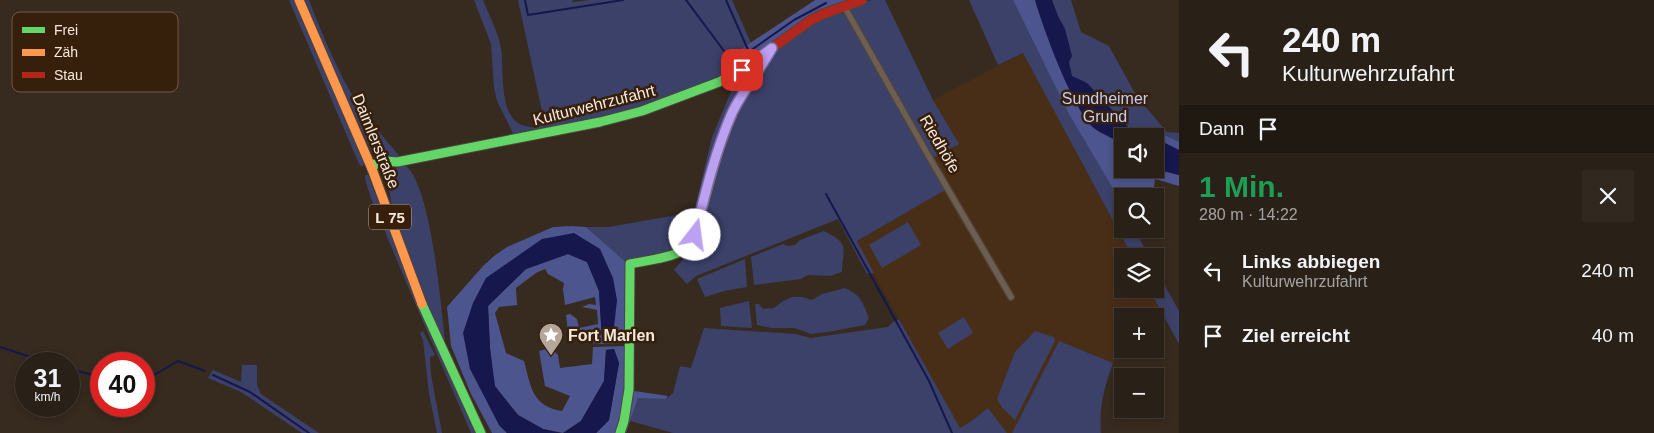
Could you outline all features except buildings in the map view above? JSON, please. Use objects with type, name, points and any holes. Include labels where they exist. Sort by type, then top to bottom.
[{"type":"street","name":"Daimlerstraße","points":[[299,0],[372,169],[422,303],[481,433]]},
{"type":"street","name":"Kulturwehrzufahrt","points":[[372,169],[375,164],[386,161],[398,162],[600,122],[642,111],[719,82],[742,70],[811,20],[862,0]]},
{"type":"street","name":"Riedhöfe","points":[[844,6],[1011,297]]},
{"type":"street","points":[[620,433],[629,389],[628,275],[630,264],[682,252],[692,244],[718,152],[732,113],[748,84],[772,48]]},
{"type":"shaded area","points":[[815,0],[854,0],[830,8],[734,73],[726,59]]},
{"type":"shaded area","points":[[1013,0],[1035,0],[1062,73],[1083,114],[1114,138],[1114,178],[1164,178],[1164,171],[1179,175],[1179,186],[1155,179],[1154,188],[1114,188],[1114,190],[1069,114]]},
{"type":"shaded area","points":[[1035,0],[1052,0],[1065,29],[1072,56],[1069,62],[1072,76],[1087,83],[1129,128],[1114,128],[1114,139],[1095,129],[1087,120],[1069,89]]},
{"type":"shaded area","points":[[1023,53],[1114,222],[1114,238],[1122,238],[1128,248],[1114,248],[1114,298],[1154,298],[1160,308],[1114,308],[1115,358],[1113,363],[1059,341],[1012,433],[1007,433],[988,408],[960,429],[856,242],[944,190],[928,160],[959,144],[933,100]]},
{"type":"shaded area","points":[[1164,135],[1179,142],[1179,150],[1164,143]]},
{"type":"shaded area","points":[[1164,142],[1179,150],[1179,175],[1164,171]]},
{"type":"shaded area","points":[[553,227],[586,227],[627,263],[626,343],[596,344],[575,337],[568,332],[566,315],[570,314],[577,319],[579,328],[598,324],[597,310],[582,307],[589,304],[596,305],[595,297],[565,305],[564,283],[548,274],[545,269],[536,273],[516,288],[517,305],[499,307],[495,313],[506,353],[524,361],[531,387],[539,400],[544,405],[562,411],[570,396],[545,386],[539,351],[551,348],[558,355],[560,368],[592,364],[593,347],[626,346],[628,390],[668,396],[666,399],[638,398],[626,433],[596,433],[609,420],[619,363],[614,349],[606,350],[604,381],[581,421],[563,433],[543,429],[518,415],[494,386],[488,306],[526,269],[568,254],[587,262],[599,291],[602,339],[617,300],[574,233],[473,303],[499,425],[507,433],[492,433],[471,394],[451,346],[447,307],[483,266],[507,247]]},
{"type":"shaded area","points":[[574,233],[600,249],[613,278],[617,300],[613,337],[602,340],[599,291],[587,262],[568,254],[526,269],[488,306],[490,348],[495,386],[518,415],[543,429],[561,433],[507,433],[499,425],[470,369],[463,333],[473,303],[486,278],[542,239]]},
{"type":"shaded area","points":[[614,349],[619,363],[609,420],[596,433],[563,433],[581,421],[604,381],[606,350]]},
{"type":"green space","points":[[289,0],[296,0],[364,164],[362,167],[359,164]]},
{"type":"green space","points":[[303,0],[309,0],[330,51],[350,91],[373,124],[398,154],[398,157],[384,158],[372,153]]},
{"type":"green space","points":[[474,0],[483,0],[498,36],[501,48],[505,99],[508,109],[518,123],[536,128],[542,123],[543,116],[518,0],[572,0],[573,2],[590,0],[732,0],[751,43],[726,58],[734,73],[630,112],[515,137],[497,101],[494,88],[491,44]]},
{"type":"green space","points":[[872,0],[885,0],[933,100],[959,144],[933,158],[850,11],[854,5]]},
{"type":"green space","name":"Sundheimer Grund","points":[[969,0],[1013,0],[1027,27],[1024,0],[1071,0],[1081,32],[1109,46],[1137,97],[1164,128],[1114,128],[1114,178],[1164,178],[1164,128],[1167,132],[1179,133],[1179,181],[1150,179],[1141,188],[1114,188],[1114,222],[1023,53],[998,65]]},
{"type":"green space","points":[[837,12],[849,17],[945,190],[857,241],[874,273],[867,274],[838,219],[696,276],[687,284],[674,270],[689,252],[733,115],[782,43],[811,23]]},
{"type":"green space","points":[[758,64],[750,77],[689,242],[680,250],[627,263],[586,227],[609,227],[694,212],[712,137],[737,77]]},
{"type":"green space","points":[[403,164],[413,175],[421,194],[428,220],[434,248],[446,347],[419,283],[392,210],[388,180],[394,170]]},
{"type":"green space","points":[[365,175],[368,175],[411,284],[476,433],[471,433],[427,331],[367,187]]},
{"type":"green space","points":[[908,222],[921,245],[882,268],[869,245]]},
{"type":"green space","points":[[824,231],[838,239],[843,247],[842,272],[830,276],[808,275],[801,279],[754,285],[751,257],[783,244],[788,246],[795,245],[800,240]]},
{"type":"green space","name":"Sundheimer Grund","points":[[1122,238],[1139,238],[1145,248],[1128,248]]},
{"type":"green space","points":[[745,259],[747,287],[705,297],[697,279]]},
{"type":"green space","points":[[1164,284],[1179,311],[1179,344],[1164,316],[1164,308],[1159,308],[1154,298],[1164,298]]},
{"type":"green space","points":[[845,288],[855,294],[863,304],[869,318],[865,325],[811,334],[794,328],[771,328],[757,325],[755,304],[759,304],[763,309],[774,308],[792,297],[812,300],[822,294]]},
{"type":"green space","points":[[749,301],[752,328],[721,326],[720,308]]},
{"type":"green space","points":[[964,317],[973,333],[948,349],[938,333]]},
{"type":"green space","points":[[899,319],[960,428],[988,408],[1007,433],[673,433],[630,421],[638,397],[666,399],[673,393],[680,366],[691,368],[704,328],[796,334],[810,338],[888,327]]},
{"type":"green space","points":[[423,331],[435,355],[430,357],[431,375],[442,433],[437,433],[429,394],[423,340],[420,333]]},
{"type":"green space","points":[[1035,331],[1054,337],[1055,341],[1015,420],[1001,406],[997,399],[1015,352]]},
{"type":"green space","points":[[1059,341],[1113,363],[1103,397],[1101,433],[1012,433]]},
{"type":"green space","points":[[242,365],[257,365],[257,385],[261,394],[319,433],[302,433],[241,392],[208,378],[213,370],[241,382]]},
{"type":"waterway","points":[[525,0],[528,15],[623,0]]},
{"type":"waterway","points":[[686,0],[733,63],[794,20],[826,3]]},
{"type":"waterway","points":[[726,0],[749,52]]},
{"type":"waterway","points":[[826,194],[929,381],[952,433]]},
{"type":"waterway","points":[[0,347],[15,352]]},
{"type":"waterway","points":[[155,375],[178,361],[205,371]]},
{"type":"waterway","points":[[80,372],[90,374]]},
{"type":"waterway","points":[[213,375],[250,392],[309,433]]},
{"type":"traffic: fast","points":[[620,433],[624,421],[629,389],[630,264],[670,256],[692,244],[728,124],[739,101],[770,52]]},
{"type":"traffic: fast","points":[[372,169],[375,164],[386,161],[397,162],[600,122],[642,111],[719,82],[742,70],[758,58]]},
{"type":"traffic: fast","points":[[422,304],[481,433]]},
{"type":"traffic: slow","points":[[299,0],[372,169],[422,304]]},
{"type":"traffic: jam","points":[[758,58],[811,20],[862,0]]},
{"type":"place","name":"Fort Marlen","points":[[551,356]]},
{"type":"route","points":[[695,235],[718,152],[732,113],[748,84],[772,48],[742,70]]}]
